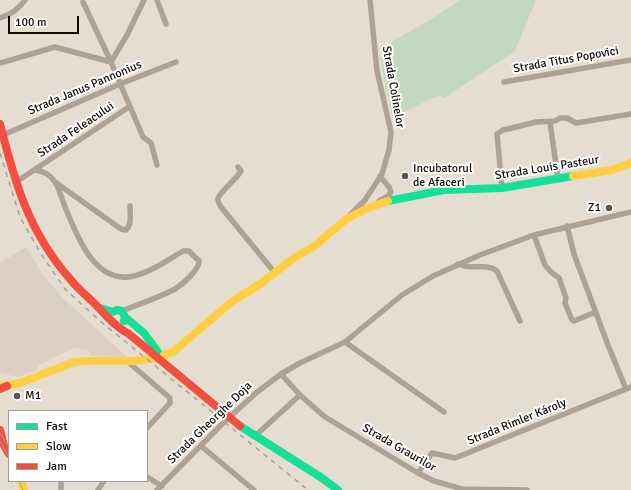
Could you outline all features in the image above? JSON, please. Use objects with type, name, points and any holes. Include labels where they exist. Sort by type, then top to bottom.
[{"type":"main road","points":[[0,124],[16,182],[32,222],[43,243],[82,292],[97,306],[119,319],[136,326],[151,341],[160,355]]},
{"type":"main road","name":"Strada Louis Pasteur","points":[[2,387],[22,382],[74,362],[90,360],[127,361],[173,352],[230,303],[294,258],[316,245],[346,219],[368,207],[386,201],[444,190],[502,188],[612,170],[631,163]]},
{"type":"main road","name":"Strada Louis Pasteur","points":[[346,219],[359,217],[389,204],[394,200]]},
{"type":"main road","points":[[119,319],[129,334],[240,426],[322,478],[338,490]]},
{"type":"main road","points":[[0,430],[1,440],[8,452]]},
{"type":"street","points":[[0,18],[12,14],[25,0]]},
{"type":"street","points":[[111,62],[128,35],[144,0]]},
{"type":"street","points":[[158,0],[166,24]]},
{"type":"street","name":"Strada Colinelor","points":[[346,219],[365,200],[380,176],[389,150],[391,132],[376,71],[370,0]]},
{"type":"street","points":[[82,1],[111,62],[129,107],[144,137],[151,144],[157,165]]},
{"type":"street","points":[[0,63],[55,47],[111,62]]},
{"type":"street","name":"Strada Titus Popovici","points":[[504,82],[631,60]]},
{"type":"street","name":"Strada Janus Pannonius","points":[[3,135],[120,84],[176,62]]},
{"type":"street","name":"Strada Feleacului","points":[[16,182],[129,107]]},
{"type":"street","points":[[502,188],[497,134],[503,130],[536,122],[550,122],[564,118],[576,123],[631,114]]},
{"type":"street","points":[[550,122],[558,179]]},
{"type":"street","points":[[238,167],[241,172],[238,177],[219,195],[218,200],[221,207],[275,272]]},
{"type":"street","name":"Strada Feleacului","points":[[35,170],[44,171],[55,182],[121,229],[126,230],[129,227],[130,206]]},
{"type":"street","points":[[365,200],[368,207],[388,196],[391,192],[380,176]]},
{"type":"street","points":[[55,182],[78,239],[86,253],[97,265],[107,272],[122,277],[134,276],[149,270],[183,251],[189,251],[199,261],[199,266],[194,272],[176,288],[119,319]]},
{"type":"street","name":"Strada Gheorghe Doja","points":[[159,488],[221,425],[256,393],[281,374],[300,363],[345,342],[402,295],[433,276],[458,264],[534,235],[631,212]]},
{"type":"street","points":[[567,226],[574,254],[608,345],[628,388]]},
{"type":"street","points":[[534,235],[545,265],[559,278],[566,298],[565,303],[572,320],[574,321],[596,312]]},
{"type":"street","points":[[458,264],[470,268],[492,268],[497,271],[520,321]]},
{"type":"street","points":[[345,342],[444,412]]},
{"type":"street","points":[[127,361],[170,398],[170,403],[148,427]]},
{"type":"street","name":"Strada Graurilor","points":[[281,374],[300,395],[324,417],[434,481],[462,489],[527,490]]},
{"type":"street","name":"Strada Rimler Károly","points":[[418,473],[432,453],[450,458],[460,456],[628,388]]},
{"type":"street","points":[[255,436],[300,395]]},
{"type":"street","points":[[201,446],[254,490]]},
{"type":"street","points":[[148,478],[159,488]]},
{"type":"shaded area","points":[[26,247],[44,276],[63,298],[127,357],[90,356],[88,350],[74,348],[37,366],[38,370],[18,377],[0,373],[0,263]]},
{"type":"green space","points":[[460,0],[535,0],[535,2],[515,51],[444,98],[440,95],[392,117],[380,58],[394,51],[391,42],[430,20]]},
{"type":"tram line","points":[[0,433],[7,445]]},
{"type":"tram line","points":[[0,441],[8,456]]},
{"type":"tram line","points":[[19,482],[23,490]]},
{"type":"railway","points":[[0,153],[20,217],[41,254],[65,289],[100,321],[308,490]]},
{"type":"traffic: fast","points":[[388,201],[444,190],[502,188],[573,176]]},
{"type":"traffic: fast","points":[[100,308],[113,312],[117,310],[122,311],[125,317],[124,321]]},
{"type":"traffic: fast","points":[[125,317],[144,333],[158,352]]},
{"type":"traffic: fast","points":[[240,426],[322,478],[338,490]]},
{"type":"traffic: slow","points":[[573,176],[612,170],[631,163]]},
{"type":"traffic: slow","points":[[164,355],[173,352],[230,303],[260,284],[294,258],[316,245],[346,219],[368,208],[388,201]]},
{"type":"traffic: slow","points":[[1,386],[20,383],[74,362],[134,361],[157,358]]},
{"type":"traffic: slow","points":[[21,482],[24,490]]},
{"type":"traffic: jam","points":[[0,124],[18,187],[34,226],[44,244],[77,286],[115,324],[129,334]]},
{"type":"traffic: jam","points":[[129,334],[240,426]]},
{"type":"traffic: jam","points":[[0,389],[7,386]]},
{"type":"traffic: jam","points":[[0,430],[3,442]]},
{"type":"traffic: jam","points":[[0,438],[8,452]]},
{"type":"place","name":"Incubatorul de Afaceri","points":[[405,176]]},
{"type":"place","name":"Z1","points":[[609,208]]},
{"type":"place","name":"M1","points":[[17,396]]}]
